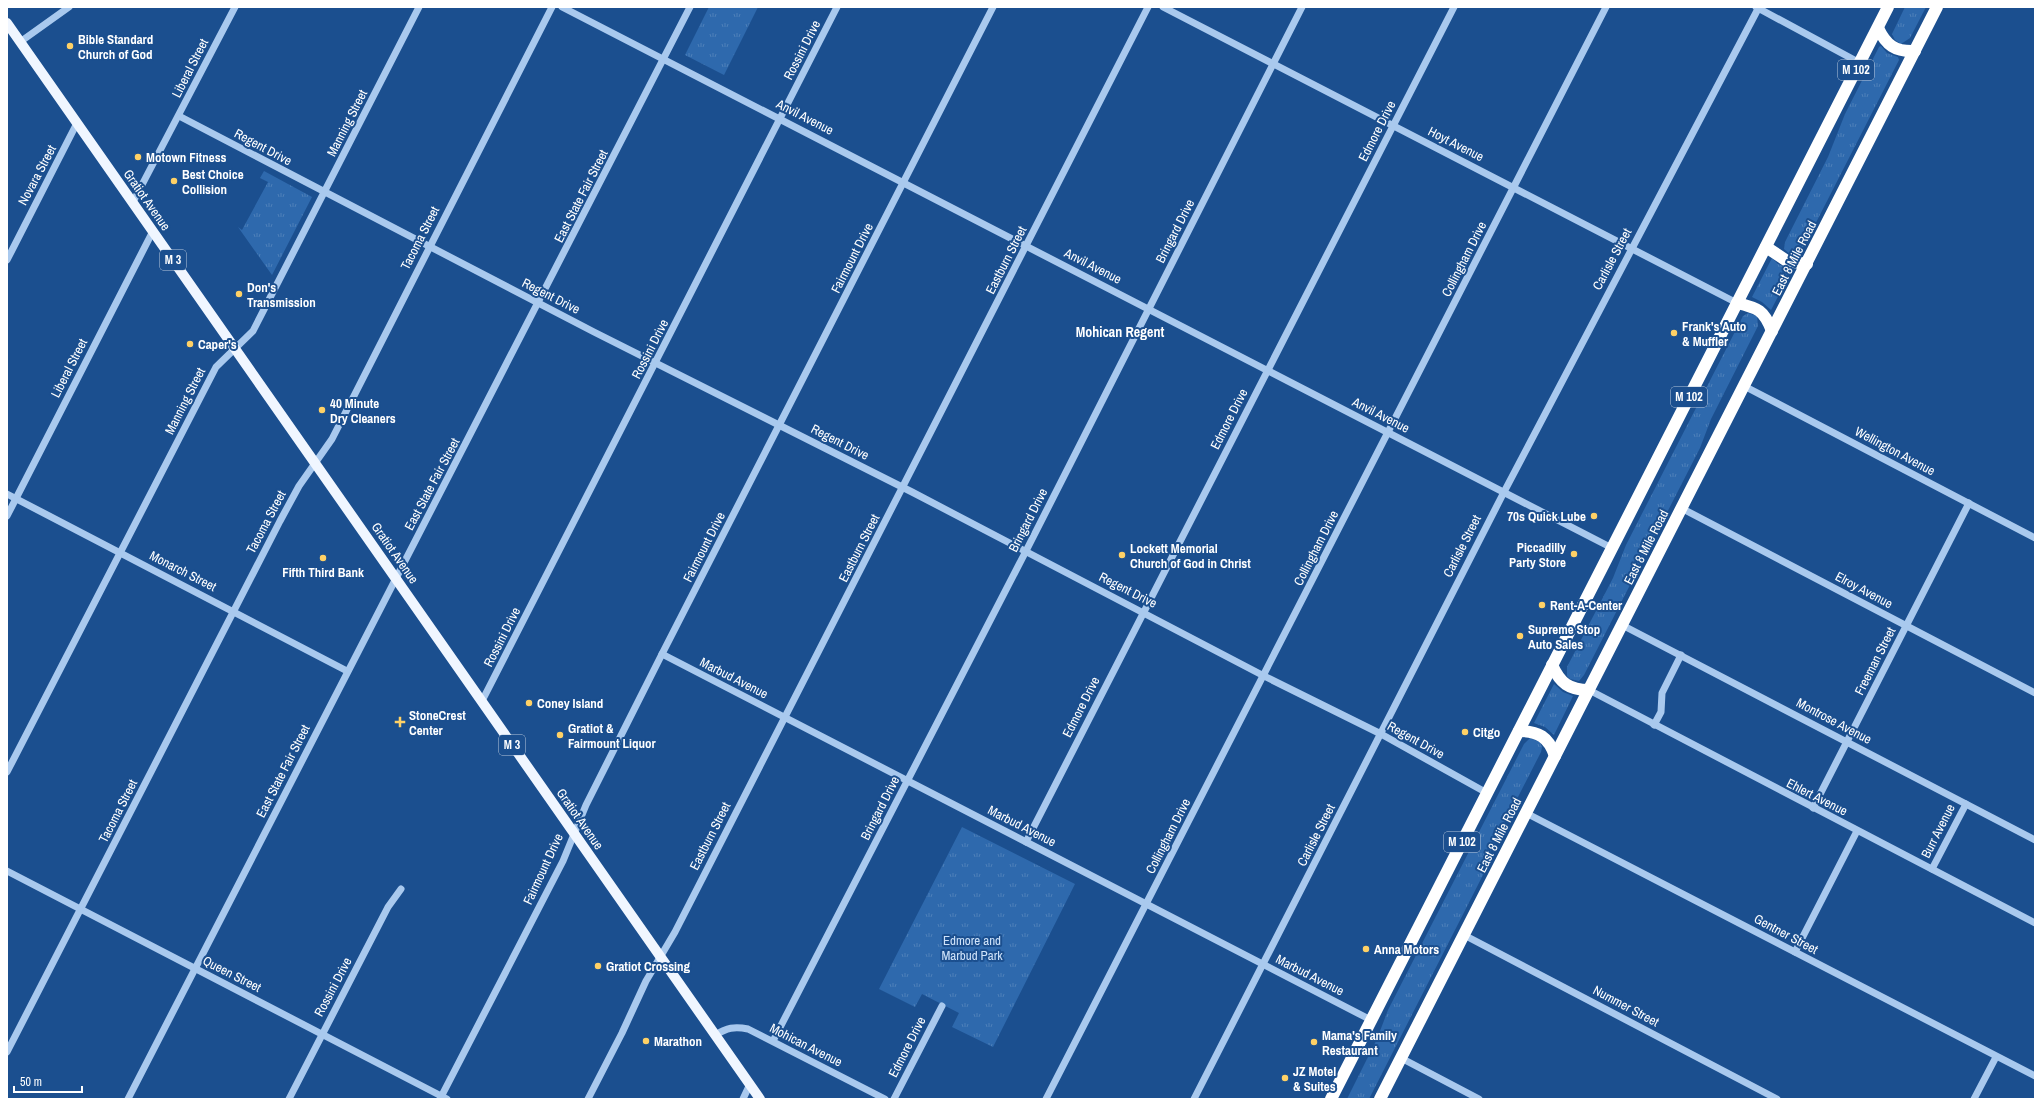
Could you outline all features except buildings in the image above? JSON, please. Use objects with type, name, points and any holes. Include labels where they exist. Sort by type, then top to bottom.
[{"type":"highway","name":"M 102","points":[[1331,1099],[1888,7]]},
{"type":"highway","name":"East 8 Mile Road","points":[[1380,1099],[1937,7]]},
{"type":"highway","points":[[1878,28],[1882,38],[1892,47],[1900,51],[1915,51]]},
{"type":"highway","points":[[1766,247],[1787,261],[1807,264]]},
{"type":"highway","points":[[1737,303],[1760,311],[1768,320],[1772,331]]},
{"type":"highway","points":[[1552,665],[1564,684],[1573,689],[1589,690]]},
{"type":"highway","points":[[1519,731],[1532,732],[1542,735],[1550,743],[1555,756]]},
{"type":"main road","name":"Gratiot Avenue","points":[[7,23],[760,1099]]},
{"type":"street","points":[[20,42],[68,7]]},
{"type":"street","name":"Liberal Street","points":[[133,202],[235,7]]},
{"type":"street","name":"Manning Street","points":[[7,772],[216,367],[253,331],[419,7]]},
{"type":"street","name":"Tacoma Street","points":[[7,1052],[280,521],[315,462],[332,439],[552,7]]},
{"type":"street","name":"Anvil Avenue","points":[[562,7],[664,58],[1612,548]]},
{"type":"street","name":"East State Fair Street","points":[[128,1099],[347,671],[539,304],[690,7]]},
{"type":"street","name":"Rossini Drive","points":[[482,701],[837,7]]},
{"type":"street","name":"Fairmount Drive","points":[[443,1098],[563,861],[573,832],[662,654],[993,7]]},
{"type":"street","name":"Eastburn Street","points":[[588,1099],[622,1033],[646,981],[675,932],[1148,7]]},
{"type":"street","name":"Hoyt Avenue","points":[[1163,7],[1737,303]]},
{"type":"street","name":"Bringard Drive","points":[[773,1041],[1026,551],[1302,7]]},
{"type":"street","name":"Edmore Drive","points":[[1026,842],[1454,7]]},
{"type":"street","name":"Collingham Drive","points":[[1046,1099],[1606,7]]},
{"type":"street","points":[[1757,7],[1860,63]]},
{"type":"street","name":"Carlisle Street","points":[[1194,1099],[1504,492],[1757,7]]},
{"type":"street","name":"Regent Drive","points":[[179,116],[539,304],[780,425],[1144,612],[1264,676],[1381,734],[1488,792]]},
{"type":"street","name":"Novara Street","points":[[7,260],[77,123]]},
{"type":"street","name":"Liberal Street","points":[[7,516],[153,231]]},
{"type":"street","name":"Wellington Avenue","points":[[1744,386],[2035,538]]},
{"type":"street","name":"Monarch Street","points":[[7,494],[347,671]]},
{"type":"street","name":"Freeman Street","points":[[1813,808],[1969,503]]},
{"type":"street","name":"Elroy Avenue","points":[[1681,508],[2035,693]]},
{"type":"street","name":"Montrose Avenue","points":[[1622,625],[2035,840]]},
{"type":"street","name":"Marbud Avenue","points":[[662,654],[1371,1020]]},
{"type":"street","points":[[1654,725],[1661,712],[1662,693],[1681,655]]},
{"type":"street","name":"Ehlert Avenue","points":[[1589,690],[2035,923]]},
{"type":"street","name":"Burr Avenue","points":[[1932,869],[1966,804]]},
{"type":"street","name":"Gentner Street","points":[[1526,813],[2035,1076]]},
{"type":"street","points":[[1795,952],[1857,831]]},
{"type":"street","name":"Queen Street","points":[[7,871],[443,1098]]},
{"type":"street","name":"Rossini Drive","points":[[289,1099],[388,907],[401,889]]},
{"type":"street","name":"Nummer Street","points":[[1464,935],[1778,1099]]},
{"type":"street","name":"Edmore Drive","points":[[894,1099],[942,1006]]},
{"type":"street","name":"Mohican Avenue","points":[[715,1035],[727,1028],[738,1027],[748,1029],[885,1099]]},
{"type":"street","points":[[1974,1099],[1996,1057]]},
{"type":"street","points":[[1401,1058],[1479,1099]]},
{"type":"street","points":[[743,1099],[750,1084]]},
{"type":"green space","points":[[709,7],[758,7],[724,75],[685,55]]},
{"type":"green space","points":[[1905,7],[1926,7],[1910,38],[1901,44],[1895,40],[1892,34]]},
{"type":"green space","points":[[1881,46],[1887,53],[1898,57],[1899,60],[1803,248],[1798,254],[1791,255],[1784,249],[1785,242],[1828,157],[1845,114],[1879,47]]},
{"type":"green space","points":[[264,171],[312,197],[272,275],[238,227],[242,230],[268,182],[260,178]]},
{"type":"green space","points":[[1772,258],[1778,264],[1792,270],[1771,310],[1762,302],[1752,297]]},
{"type":"green space","points":[[1748,313],[1757,316],[1758,326],[1711,419],[1700,448],[1584,675],[1579,681],[1570,679],[1567,676],[1567,667],[1613,578],[1626,545],[1743,316]]},
{"type":"green space","points":[[1554,684],[1563,692],[1573,696],[1554,735],[1545,727],[1534,723]]},
{"type":"green space","points":[[1530,738],[1540,742],[1542,747],[1541,752],[1493,846],[1484,873],[1369,1099],[1347,1099],[1377,1039],[1388,1010],[1524,744]]},
{"type":"green space","name":"Edmore and Marbud Park","points":[[962,827],[1075,884],[993,1047],[952,1027],[959,1013],[922,994],[915,1007],[879,989]]},
{"type":"place","name":"Bible Standard Church of God","points":[[70,46]]},
{"type":"place","name":"Motown Fitness","points":[[138,157]]},
{"type":"place","name":"Best Choice Collision","points":[[174,181]]},
{"type":"place","name":"Don's Transmission","points":[[239,294]]},
{"type":"place","name":"Frank's Auto & Muffler","points":[[1674,333]]},
{"type":"place","name":"Caper's","points":[[190,344]]},
{"type":"place","name":"40 Minute Dry Cleaners","points":[[322,410]]},
{"type":"place","name":"70s Quick Lube","points":[[1594,516]]},
{"type":"place","name":"Piccadilly Party Store","points":[[1574,554]]},
{"type":"place","name":"Lockett Memorial Church of God in Christ","points":[[1122,555]]},
{"type":"place","name":"Fifth Third Bank","points":[[323,558]]},
{"type":"place","name":"Rent-A-Center","points":[[1542,605]]},
{"type":"place","name":"Supreme Stop Auto Sales","points":[[1520,636]]},
{"type":"place","name":"Coney Island","points":[[529,703]]},
{"type":"place","name":"StoneCrest Center","points":[[400,722]]},
{"type":"place","name":"Citgo","points":[[1465,732]]},
{"type":"place","name":"Gratiot & Fairmount Liquor","points":[[560,735]]},
{"type":"place","name":"Anna Motors","points":[[1366,949]]},
{"type":"place","name":"Gratiot Crossing","points":[[598,966]]},
{"type":"place","name":"Marathon","points":[[646,1041]]},
{"type":"place","name":"Mama's Family Restaurant","points":[[1314,1042]]},
{"type":"place","name":"JZ Motel & Suites","points":[[1285,1078]]},
{"type":"district","name":"Mohican Regent","points":[[1120,332]]}]
